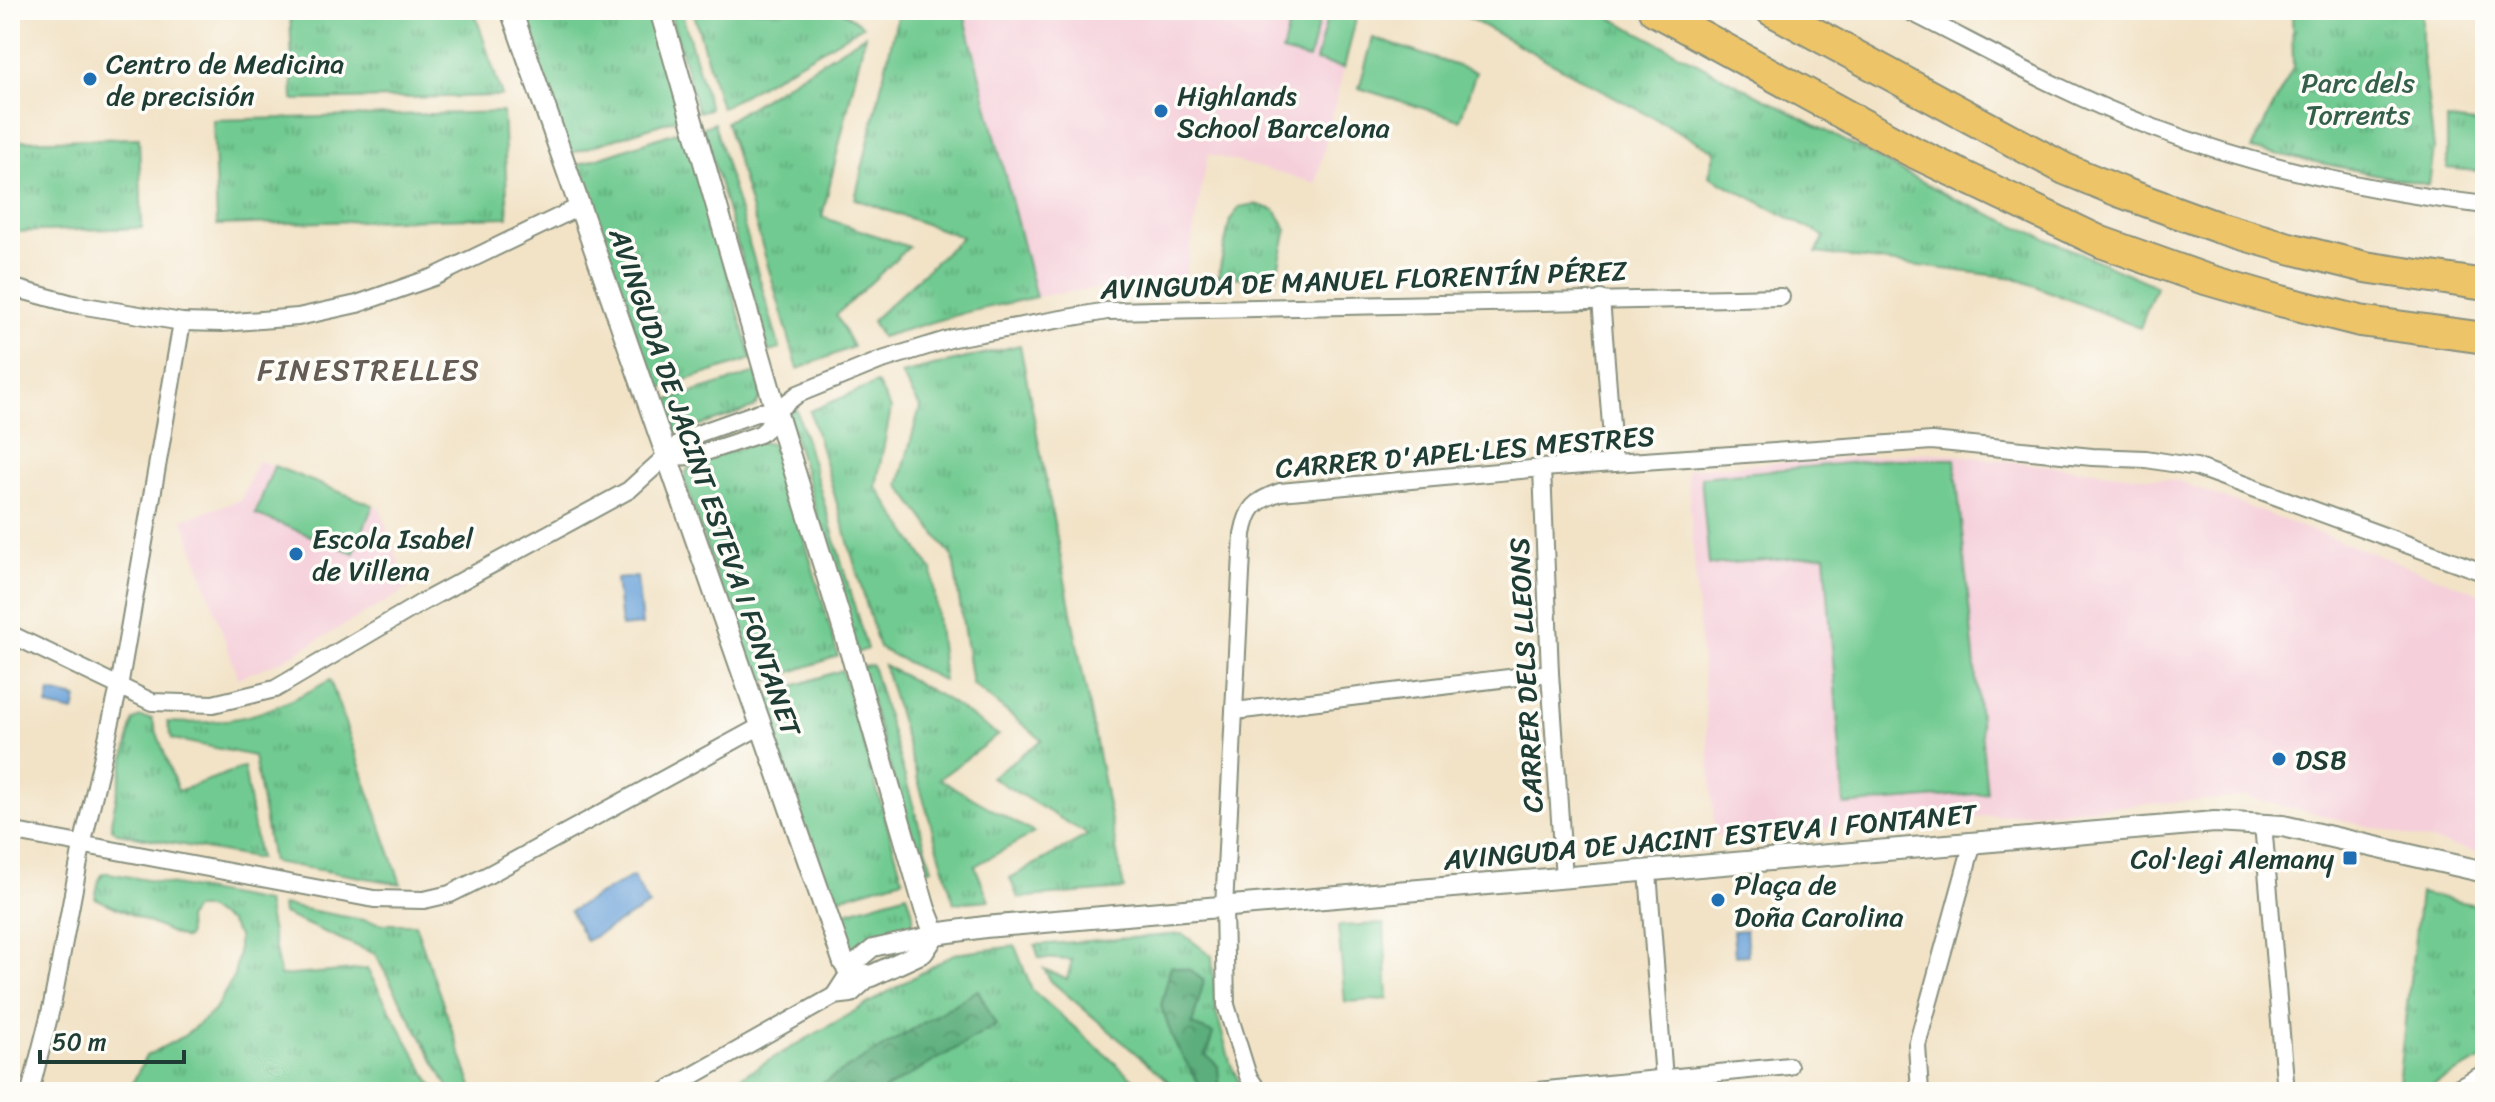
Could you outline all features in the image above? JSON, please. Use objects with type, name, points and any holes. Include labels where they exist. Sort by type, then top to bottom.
[{"type":"highway","points":[[1654,10],[1913,152],[2101,242],[2202,278],[2360,321],[2485,338]]},
{"type":"highway","points":[[1771,10],[2065,169],[2121,192],[2217,227],[2289,248],[2365,267],[2485,285]]},
{"type":"street","name":"AVINGUDA DE JACINT ESTEVA I FONTANET","points":[[511,10],[665,457],[844,963],[850,972]]},
{"type":"street","points":[[660,10],[776,411],[935,934],[923,952],[871,976],[851,994],[834,996],[664,1092]]},
{"type":"street","points":[[1907,10],[2045,81],[2149,126],[2282,168],[2485,205]]},
{"type":"street","points":[[11,288],[73,304],[182,322],[250,322],[298,317],[357,304],[434,277],[579,207]]},
{"type":"street","name":"AVINGUDA DE MANUEL FLORENTÍN PÉREZ","points":[[665,457],[694,456],[760,434],[776,411],[798,394],[879,361],[953,338],[1107,311],[1781,297]]},
{"type":"street","points":[[1601,299],[1614,463]]},
{"type":"street","points":[[30,1092],[52,1005],[82,846],[119,687],[182,322]]},
{"type":"street","name":"CARRER D'APEL·LES MESTRES","points":[[1259,1092],[1248,1076],[1226,1005],[1224,908],[1243,534],[1247,512],[1265,497],[1280,492],[1542,468],[1932,441],[2092,457],[2146,459],[2196,467],[2485,573]]},
{"type":"street","points":[[10,634],[152,702],[209,704],[275,689],[421,603],[629,490],[665,457]]},
{"type":"street","name":"CARRER DELS LLEONS","points":[[1542,468],[1550,673],[1564,878]]},
{"type":"street","points":[[1235,711],[1550,673]]},
{"type":"street","points":[[10,831],[374,899],[424,900],[450,894],[490,874],[761,726]]},
{"type":"street","name":"AVINGUDA DE JACINT ESTEVA I FONTANET","points":[[834,996],[863,954],[873,948],[935,934],[1030,923],[2215,822],[2283,826],[2485,872]]},
{"type":"street","points":[[2263,824],[2286,1092]]},
{"type":"street","points":[[1920,1092],[1917,1045],[1973,842]]},
{"type":"street","points":[[1648,872],[1664,1085]]},
{"type":"street","points":[[850,972],[871,976]]},
{"type":"street","points":[[1527,1092],[1664,1085],[1789,1066]]},
{"type":"street","points":[[2449,1092],[2485,1073]]},
{"type":"shaded area","name":"Highlands School Barcelona","points":[[963,10],[1358,10],[1316,183],[1208,154],[1184,283],[1083,290],[1036,297]]},
{"type":"shaded area","points":[[1931,452],[2178,481],[2485,595],[2485,854],[2245,797],[1715,836],[1687,469]]},
{"type":"shaded area","name":"Escola Isabel de Villena","points":[[258,460],[380,508],[408,589],[283,660],[238,678],[183,519],[241,500]]},
{"type":"green space","points":[[290,10],[474,10],[502,96],[293,100]]},
{"type":"green space","points":[[519,10],[651,10],[682,117],[569,154]]},
{"type":"green space","points":[[669,10],[681,10],[710,109],[698,112]]},
{"type":"green space","points":[[693,10],[840,10],[863,26],[721,108]]},
{"type":"green space","points":[[893,10],[963,10],[1036,297],[967,312],[881,337],[872,321],[962,237],[855,199],[898,14]]},
{"type":"green space","points":[[1293,10],[1322,10],[1309,59],[1282,52]]},
{"type":"green space","points":[[1329,10],[1358,11],[1344,68],[1316,61]]},
{"type":"green space","points":[[1454,10],[1596,10],[1955,199],[2156,286],[2140,328],[2015,278],[1816,253],[1825,237],[1709,176],[1715,151]]},
{"type":"green space","name":"Parc dels Torrents","points":[[2292,10],[2422,10],[2422,52],[2434,149],[2429,185],[2251,149],[2293,68]]},
{"type":"green space","points":[[865,35],[822,217],[909,247],[836,315],[853,347],[798,369],[726,122]]},
{"type":"green space","points":[[1373,38],[1476,72],[1460,120],[1359,88]]},
{"type":"green space","points":[[503,112],[508,217],[217,225],[213,120]]},
{"type":"green space","points":[[2447,120],[2485,124],[2485,172],[2447,168]]},
{"type":"green space","points":[[714,123],[780,349],[769,352],[703,127]]},
{"type":"green space","points":[[685,129],[752,359],[652,391],[574,166]]},
{"type":"green space","points":[[139,138],[142,228],[10,232],[10,141]]},
{"type":"green space","points":[[1255,204],[1275,210],[1287,229],[1276,278],[1218,277],[1230,220],[1240,207]]},
{"type":"green space","points":[[1020,345],[1124,889],[1018,898],[1010,878],[1088,835],[991,777],[1042,740],[972,684],[953,558],[899,485],[920,407],[901,374]]},
{"type":"green space","points":[[756,373],[760,396],[753,408],[681,432],[667,426],[656,404]]},
{"type":"green space","points":[[877,383],[891,409],[876,486],[932,570],[944,681],[879,648],[810,411]]},
{"type":"green space","points":[[796,407],[867,649],[857,653],[789,418]]},
{"type":"green space","points":[[759,442],[772,444],[779,450],[838,656],[753,685],[684,479],[694,463]]},
{"type":"green space","points":[[1889,459],[1955,459],[1987,793],[1844,805],[1825,555],[1709,565],[1701,477]]},
{"type":"green space","points":[[274,466],[373,505],[354,553],[255,514]]},
{"type":"green space","points":[[872,665],[932,869],[921,872],[861,668]]},
{"type":"green space","points":[[884,665],[946,699],[998,735],[939,779],[1034,833],[975,866],[989,900],[954,903]]},
{"type":"green space","points":[[842,670],[903,879],[828,901],[757,698]]},
{"type":"green space","points":[[330,680],[401,884],[272,862],[254,756],[172,739],[167,722],[213,722],[252,715]]},
{"type":"green space","points":[[140,717],[152,719],[178,791],[244,767],[259,859],[118,833],[112,829],[133,721]]},
{"type":"green space","points":[[103,873],[266,902],[280,976],[367,969],[436,1092],[128,1092],[146,1056],[184,1036],[215,1010],[234,976],[238,936],[229,922],[206,909],[194,909],[187,919],[188,936],[185,939],[95,898]]},
{"type":"green space","points":[[2420,893],[2485,907],[2485,1058],[2418,1092],[2397,1092]]},
{"type":"green space","points":[[907,894],[913,921],[905,935],[856,949],[845,944],[833,916]]},
{"type":"green space","points":[[282,905],[385,924],[415,924],[474,1092],[451,1092],[375,954],[283,914]]},
{"type":"green space","points":[[1384,924],[1388,999],[1345,1002],[1338,926]]},
{"type":"green space","points":[[1183,934],[1212,956],[1216,1011],[1231,1065],[1244,1092],[1181,1092],[1051,981],[1044,969],[1067,979],[1072,960],[1039,958],[1035,945]]},
{"type":"green space","points":[[1015,946],[1032,990],[1148,1092],[714,1092],[954,954]]},
{"type":"green space","points":[[1171,966],[1190,970],[1204,981],[1192,1025],[1213,1033],[1206,1055],[1218,1066],[1220,1092],[1204,1092],[1174,1042],[1161,1006]]},
{"type":"green space","points":[[978,990],[996,1025],[881,1092],[808,1092]]},
{"type":"water","points":[[637,577],[642,625],[621,627],[616,579]]},
{"type":"water","points":[[50,692],[77,698],[74,712],[47,706]]},
{"type":"water","points":[[633,876],[649,905],[586,941],[570,911]]},
{"type":"water","points":[[1746,930],[1748,955],[1735,956],[1733,931]]},
{"type":"place","name":"Centro de Medicina de precisión","points":[[90,79]]},
{"type":"place","name":"Highlands School Barcelona","points":[[1161,111]]},
{"type":"place","name":"Escola Isabel de Villena","points":[[296,554]]},
{"type":"place","name":"DSB","points":[[2279,759]]},
{"type":"place","name":"Col·legi Alemany","points":[[2350,858]]},
{"type":"place","name":"Plaça de Doña Carolina","points":[[1718,900]]},
{"type":"district","name":"FINESTRELLES","points":[[369,370]]}]
